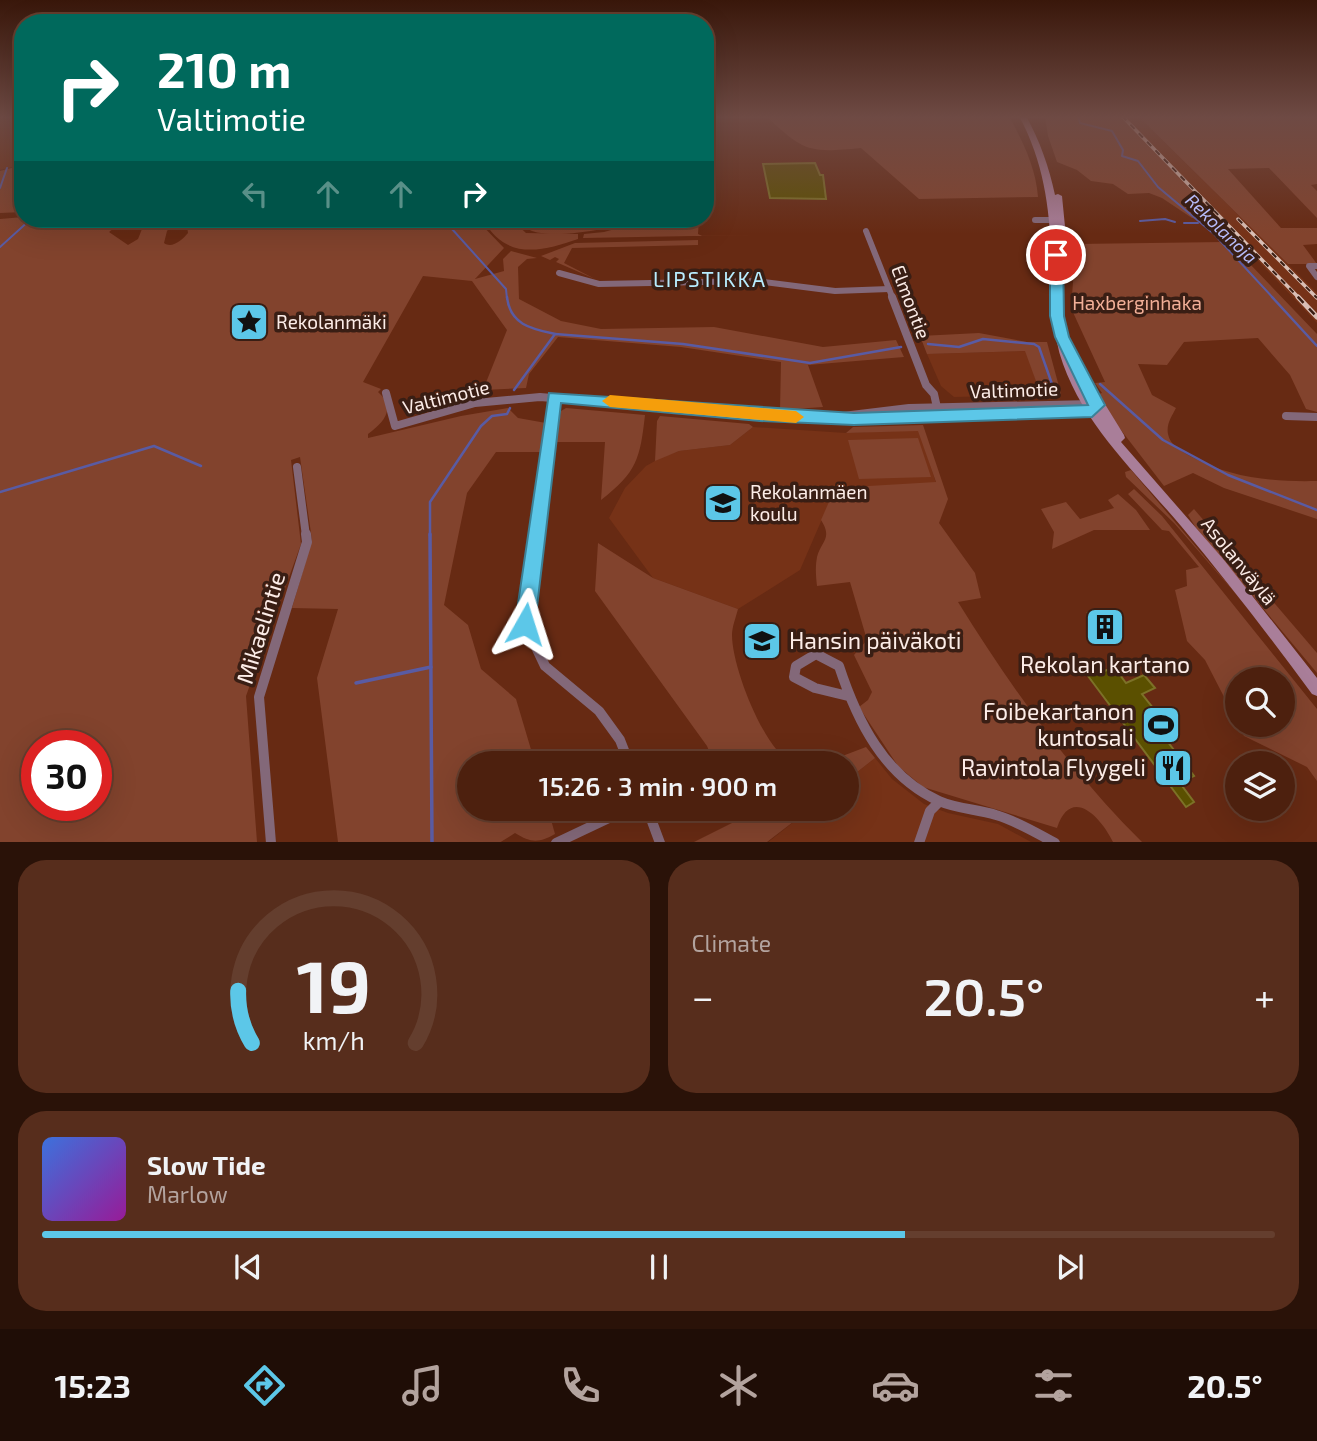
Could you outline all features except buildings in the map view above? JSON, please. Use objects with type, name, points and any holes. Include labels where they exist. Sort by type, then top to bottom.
[{"type":"main road","name":"Asolanväylä","points":[[1042,155],[1056,221],[1056,309],[1069,367],[1092,406],[1158,492],[1317,689]]},
{"type":"main road","name":"Asolanväylä","points":[[1290,654],[1317,681]]},
{"type":"street","name":"Elmontie","points":[[866,230],[926,385],[939,411]]},
{"type":"street","points":[[1317,266],[1309,266],[1317,277]]},
{"type":"street","points":[[559,273],[599,284],[756,281],[835,291],[889,289]]},
{"type":"street","name":"Elmontie","points":[[926,385],[929,407]]},
{"type":"street","name":"Valtimotie","points":[[386,393],[394,426],[475,403],[554,397],[787,416],[840,417],[1092,406]]},
{"type":"street","points":[[554,397],[525,624],[545,666],[599,711],[620,740],[624,751]]},
{"type":"street","name":"Valtimotie","points":[[840,417],[880,409],[929,407],[939,411]]},
{"type":"street","points":[[1286,416],[1317,417]]},
{"type":"street","name":"Mikaelintie","points":[[271,842],[259,697],[307,542],[297,467]]},
{"type":"street","points":[[848,696],[831,690],[812,690],[794,677],[796,666],[816,654],[839,666],[848,696],[860,720],[893,768],[939,802],[1010,820],[1055,842]]},
{"type":"street","points":[[919,842],[930,811],[939,802]]},
{"type":"street","points":[[555,842],[601,821]]},
{"type":"street","points":[[652,821],[660,842]]},
{"type":"shaded area","points":[[0,155],[14,155],[14,166],[0,170]]},
{"type":"shaded area","points":[[1158,155],[1178,155],[1317,293],[1317,323]]},
{"type":"shaded area","points":[[1026,351],[1041,395],[954,397],[941,386],[927,354]]},
{"type":"shaded area","name":"Rekolanmäen koulu","points":[[753,427],[846,433],[919,430],[936,483],[835,489],[800,570],[738,609],[653,578],[609,518],[625,488],[646,466],[662,457],[679,451],[730,445]]},
{"type":"shaded area","points":[[875,758],[892,779],[924,804],[948,813],[998,824],[1031,842],[768,842],[795,821],[859,821],[859,771]]},
{"type":"green space","points":[[869,155],[1028,155],[1038,197],[919,199]]},
{"type":"green space","points":[[1055,155],[1160,155],[1185,181],[1214,222],[1192,218],[1162,198],[1149,193],[1128,194],[1113,184],[1091,181],[1077,170],[1057,162]]},
{"type":"green space","points":[[1178,155],[1317,155],[1317,184],[1311,185],[1317,191],[1317,218],[1269,168],[1228,169],[1281,228],[1317,228],[1317,244],[1303,245],[1317,264],[1288,264]]},
{"type":"green space","points":[[14,167],[14,212],[0,213],[0,171]]},
{"type":"green space","points":[[14,218],[14,228],[114,228],[109,232],[128,245],[138,239],[142,228],[170,228],[164,243],[170,245],[180,241],[188,233],[187,228],[485,228],[504,248],[475,279],[504,271],[503,259],[511,251],[537,258],[527,259],[518,267],[519,299],[561,321],[601,329],[714,327],[823,347],[896,340],[904,357],[808,365],[823,407],[780,410],[781,362],[681,347],[558,337],[529,374],[526,388],[483,390],[507,330],[472,281],[423,276],[363,382],[381,389],[378,392],[387,404],[386,415],[368,434],[368,438],[508,408],[518,418],[546,423],[542,452],[496,452],[467,493],[444,605],[468,625],[481,669],[516,699],[531,751],[457,751],[457,821],[551,821],[555,834],[535,841],[515,833],[501,842],[338,842],[317,678],[338,609],[292,608],[312,540],[300,457],[291,460],[301,544],[246,696],[257,842],[0,842],[0,219]]},
{"type":"green space","points":[[489,228],[521,228],[526,233],[578,234],[578,239],[552,247],[526,249],[503,242]]},
{"type":"green space","points":[[527,228],[607,228],[557,234]]},
{"type":"green space","points":[[618,228],[698,228],[698,234],[702,236],[583,238],[584,234]]},
{"type":"green space","points":[[698,240],[698,245],[572,248],[564,263],[595,279],[556,262],[559,259],[555,257],[550,260],[541,256],[575,243]]},
{"type":"green space","name":"Haxberginhaka","points":[[1223,242],[1249,263],[1317,334],[1317,412],[1306,409],[1290,375],[1258,338],[1184,342],[1167,365],[1138,364],[1152,395],[1176,408],[1168,430],[1169,438],[1176,447],[1205,463],[1236,474],[1284,481],[1317,481],[1317,519],[1224,488],[1193,473],[1164,486],[1094,395],[1102,393],[1095,383],[1105,382],[1071,308],[1076,244]]},
{"type":"green space","points":[[979,333],[1027,342],[1047,342],[1061,394],[1041,395],[1025,351],[927,354],[920,336]]},
{"type":"green space","points":[[566,408],[645,415],[635,463],[622,481],[601,500],[605,442],[556,442],[561,411]]},
{"type":"green space","points":[[660,416],[749,424],[753,427],[730,445],[679,451],[655,461],[657,421]]},
{"type":"green space","points":[[923,425],[948,499],[939,523],[975,573],[981,598],[958,602],[1043,728],[1091,787],[1142,842],[1113,842],[1094,815],[1078,807],[1063,815],[1057,828],[923,787],[898,766],[859,707],[868,700],[872,692],[854,655],[867,640],[850,582],[817,586],[817,557],[826,536],[821,520],[835,488],[936,482],[918,431],[846,433],[853,427]]},
{"type":"green space","points":[[918,438],[931,477],[859,479],[848,440]]},
{"type":"green space","points":[[1131,470],[1242,601],[1174,523],[1126,477],[1125,472]]},
{"type":"green space","points":[[1134,489],[1162,516],[1283,667],[1225,667],[1225,699],[1205,660],[1187,641],[1175,590],[1187,586],[1186,570],[1199,567],[1169,531],[1162,530],[1128,494]]},
{"type":"green space","points":[[1118,494],[1136,510],[1150,530],[1094,530],[1052,549],[1054,532],[1041,509],[1066,502],[1080,519],[1114,508],[1108,500]]},
{"type":"green space","points":[[1194,509],[1317,653],[1317,673],[1196,528],[1188,515]]},
{"type":"green space","points":[[598,543],[653,578],[738,609],[732,635],[737,666],[760,724],[778,751],[709,751],[595,591]]},
{"type":"green space","points":[[1295,682],[1317,709],[1317,781],[1307,767],[1295,761],[1295,751],[1274,751],[1246,737],[1295,737]]},
{"type":"green space","points":[[866,747],[875,758],[859,771],[859,751],[856,751]]},
{"type":"green space","points":[[736,821],[794,821],[767,842],[694,842]]},
{"type":"waterway","name":"Rekolanoja","points":[[1122,155],[1138,161],[1158,187],[1214,234],[1274,299]]},
{"type":"waterway","points":[[0,188],[7,168]]},
{"type":"waterway","points":[[1140,221],[1165,219],[1175,222]]},
{"type":"waterway","points":[[1184,223],[1198,223]]},
{"type":"waterway","points":[[0,247],[21,228]]},
{"type":"waterway","points":[[451,228],[506,289],[507,299]]},
{"type":"waterway","points":[[507,297],[517,320],[555,334]]},
{"type":"waterway","name":"Rekolanoja","points":[[1272,297],[1317,346]]},
{"type":"waterway","points":[[514,390],[555,334]]},
{"type":"waterway","points":[[555,334],[683,344],[810,363],[901,347]]},
{"type":"waterway","points":[[928,344],[959,347],[983,339],[1034,344],[1039,347],[1052,384]]},
{"type":"waterway","points":[[1100,384],[1163,440],[1228,475],[1317,510]]},
{"type":"waterway","points":[[430,534],[430,502],[481,426],[492,416],[507,414],[510,408]]},
{"type":"waterway","points":[[0,492],[154,446],[201,466]]},
{"type":"waterway","points":[[430,534],[431,667]]},
{"type":"waterway","points":[[356,683],[431,667]]},
{"type":"waterway","points":[[431,667],[432,842]]},
{"type":"railway","points":[[1160,155],[1300,299]]},
{"type":"railway","points":[[1238,219],[1317,298]]},
{"type":"railway","points":[[1298,297],[1317,317]]},
{"type":"slow traffic","points":[[610,401],[796,417]]},
{"type":"place","name":"Rekolanmäki","points":[[249,322]]},
{"type":"place","name":"Rekolanmäen koulu","points":[[723,503]]},
{"type":"place","name":"Rekolan kartano","points":[[1105,627]]},
{"type":"place","name":"Hansin päiväkoti","points":[[762,641]]},
{"type":"place","name":"Foibekartanon kuntosali","points":[[1161,725]]},
{"type":"place","name":"Ravintola Flyygeli","points":[[1173,768]]},
{"type":"district","name":"LIPSTIKKA","points":[[710,280]]},
{"type":"route","points":[[525,624],[554,397],[760,415],[854,419],[1092,411],[1097,405],[1062,337],[1057,316],[1056,255]]}]
